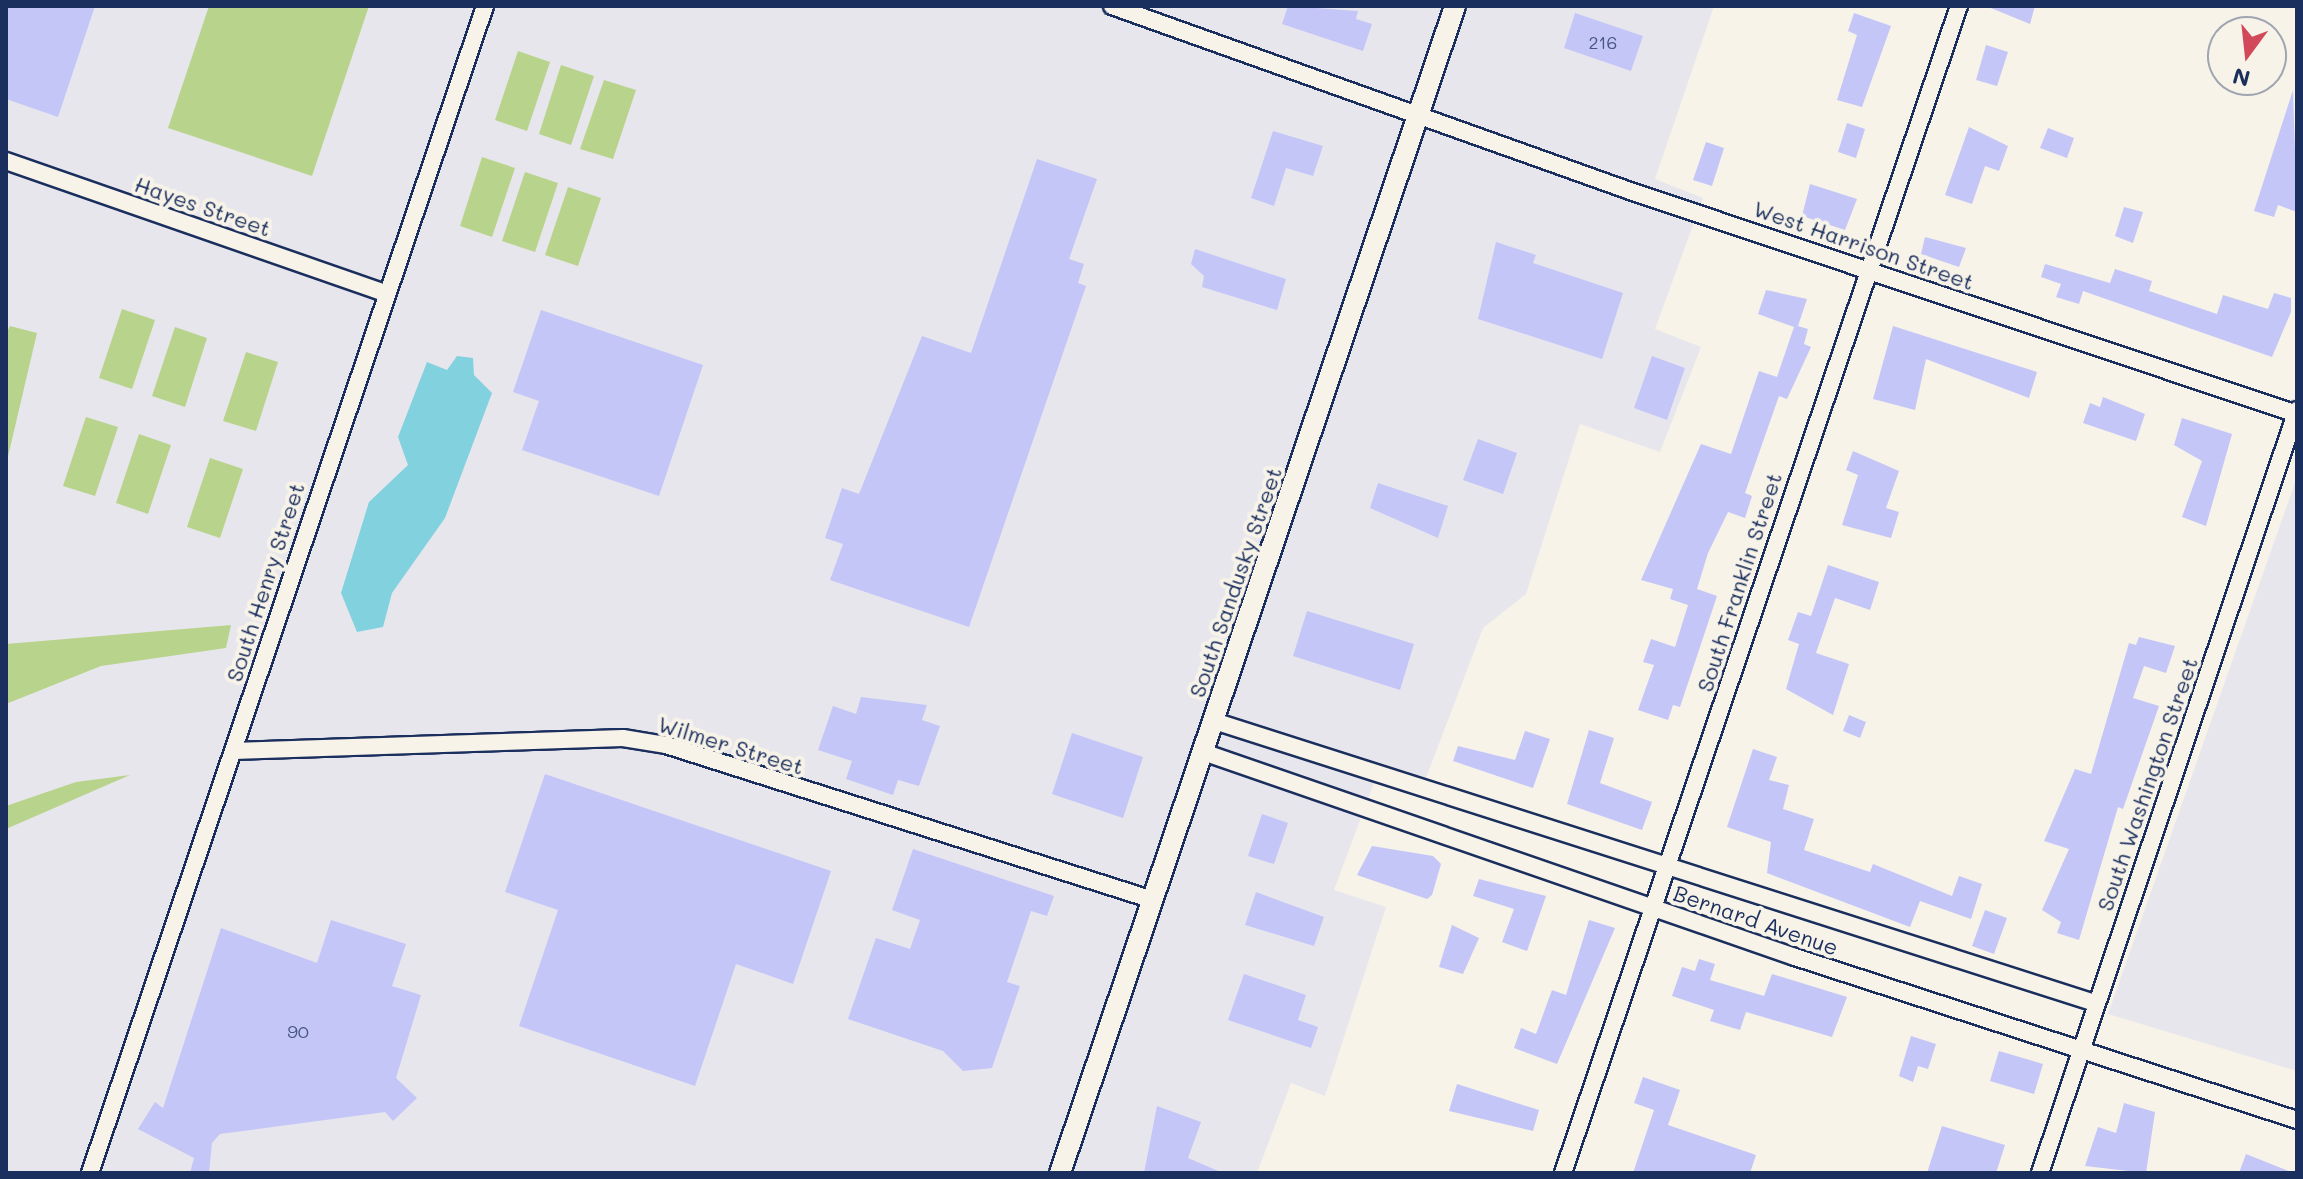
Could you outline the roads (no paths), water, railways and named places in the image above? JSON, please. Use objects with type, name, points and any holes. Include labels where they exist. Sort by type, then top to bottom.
[{"type":"street","name":"South Henry Street","points":[[90,1173],[485,6]]},
{"type":"street","name":"West Harrison Street","points":[[1112,6],[1869,270],[2297,413]]},
{"type":"street","name":"South Sandusky Street","points":[[1060,1173],[1455,6]]},
{"type":"street","name":"South Franklin Street","points":[[1563,1173],[1959,6]]},
{"type":"street","name":"Hayes Street","points":[[6,161],[386,293]]},
{"type":"street","name":"South Washington Street","points":[[2040,1173],[2297,413]]},
{"type":"street","name":"Bernard Avenue","points":[[1214,721],[2095,1003]]},
{"type":"street","name":"Wilmer Street","points":[[233,751],[623,738],[1153,900]]},
{"type":"street","name":"Bernard Avenue","points":[[1203,752],[2080,1051],[2297,1120]]},
{"type":"water","points":[[457,356],[473,358],[474,375],[492,393],[445,518],[392,593],[383,627],[357,632],[341,593],[369,502],[408,465],[398,437],[427,362],[447,370]]}]
